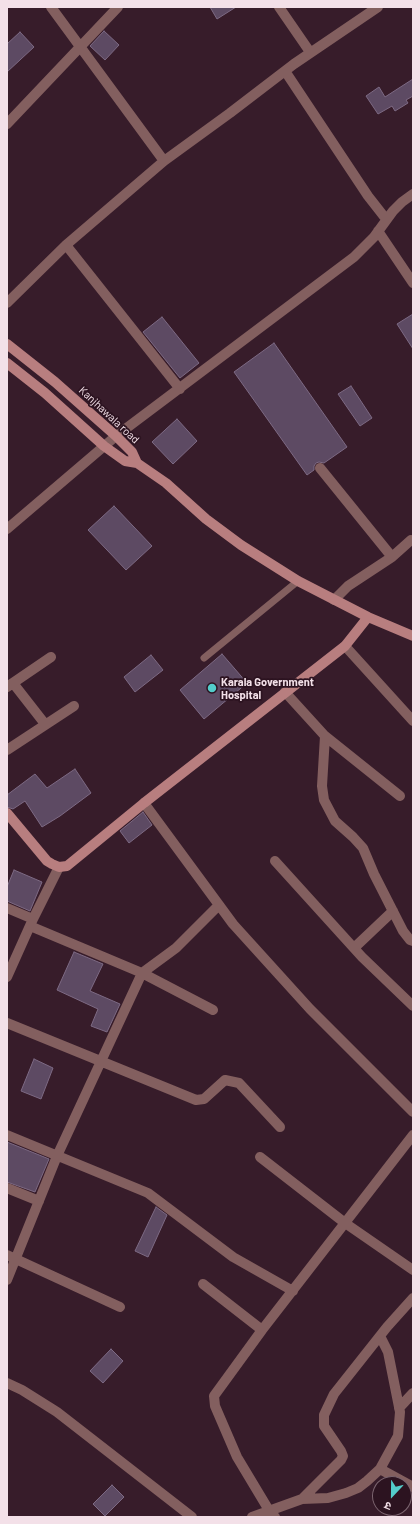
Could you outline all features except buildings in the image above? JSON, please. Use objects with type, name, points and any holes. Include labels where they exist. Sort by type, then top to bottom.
[{"type":"main road","name":"Kanjhawala road","points":[[7,344],[55,382],[116,436],[132,452],[137,463]]},
{"type":"main road","name":"Kanjhawala road","points":[[7,363],[45,393],[104,446],[125,461],[137,463]]},
{"type":"main road","points":[[137,463],[166,483],[206,518],[241,545],[298,581],[368,617],[413,636]]},
{"type":"main road","points":[[7,813],[47,861],[59,867],[67,866],[144,803],[345,646],[368,617]]},
{"type":"street","points":[[51,7],[164,161]]},
{"type":"street","points":[[7,124],[79,46],[118,7]]},
{"type":"street","points":[[279,7],[310,52]]},
{"type":"street","points":[[7,303],[66,245],[164,161],[310,52],[378,7]]},
{"type":"street","points":[[285,71],[374,206],[386,219]]},
{"type":"street","points":[[7,529],[116,436],[180,389],[280,311],[354,257],[366,247],[386,219],[402,202],[413,194]]},
{"type":"street","points":[[378,231],[413,283]]},
{"type":"street","points":[[66,245],[180,389]]},
{"type":"street","points":[[320,468],[392,557]]},
{"type":"street","points":[[334,600],[348,586],[392,557],[412,540]]},
{"type":"street","points":[[345,646],[413,721]]},
{"type":"street","points":[[46,724],[10,685],[50,657]]},
{"type":"street","points":[[285,692],[325,736],[400,796]]},
{"type":"street","points":[[7,750],[74,706]]},
{"type":"street","points":[[325,736],[322,786],[324,800],[336,821],[362,848],[403,931],[410,940],[413,941]]},
{"type":"street","points":[[144,803],[232,924],[310,1009],[413,1112]]},
{"type":"street","points":[[276,861],[354,948],[413,1006]]},
{"type":"street","points":[[7,977],[31,922],[59,867]]},
{"type":"street","points":[[7,1280],[12,1257],[39,1201],[58,1156],[142,973],[176,948],[219,905]]},
{"type":"street","points":[[7,908],[31,922],[142,973],[213,1010]]},
{"type":"street","points":[[354,948],[393,911]]},
{"type":"street","points":[[7,1023],[196,1100],[204,1099],[225,1080],[239,1083],[280,1127]]},
{"type":"street","points":[[273,1514],[237,1457],[214,1401],[214,1396],[218,1388],[262,1330],[413,1135]]},
{"type":"street","points":[[7,1136],[148,1193],[233,1258],[293,1291]]},
{"type":"street","points":[[260,1157],[345,1223],[413,1270]]},
{"type":"street","points":[[7,1188],[39,1201]]},
{"type":"street","points":[[12,1257],[120,1307]]},
{"type":"street","points":[[203,1284],[262,1330]]},
{"type":"street","points":[[252,1517],[273,1514],[302,1499],[341,1460],[343,1456],[341,1451],[324,1426],[324,1415],[334,1394],[380,1336],[413,1298]]},
{"type":"street","points":[[302,1499],[328,1498],[358,1488],[380,1469],[398,1436],[399,1408],[388,1352],[380,1336]]},
{"type":"street","points":[[7,1383],[22,1390],[57,1412],[192,1517]]},
{"type":"street","points":[[399,1408],[413,1393]]},
{"type":"street","points":[[380,1469],[413,1487]]},
{"type":"lane","points":[[204,658],[298,581]]},
{"type":"place","name":"Karala Government Hospital","points":[[212,688]]}]
